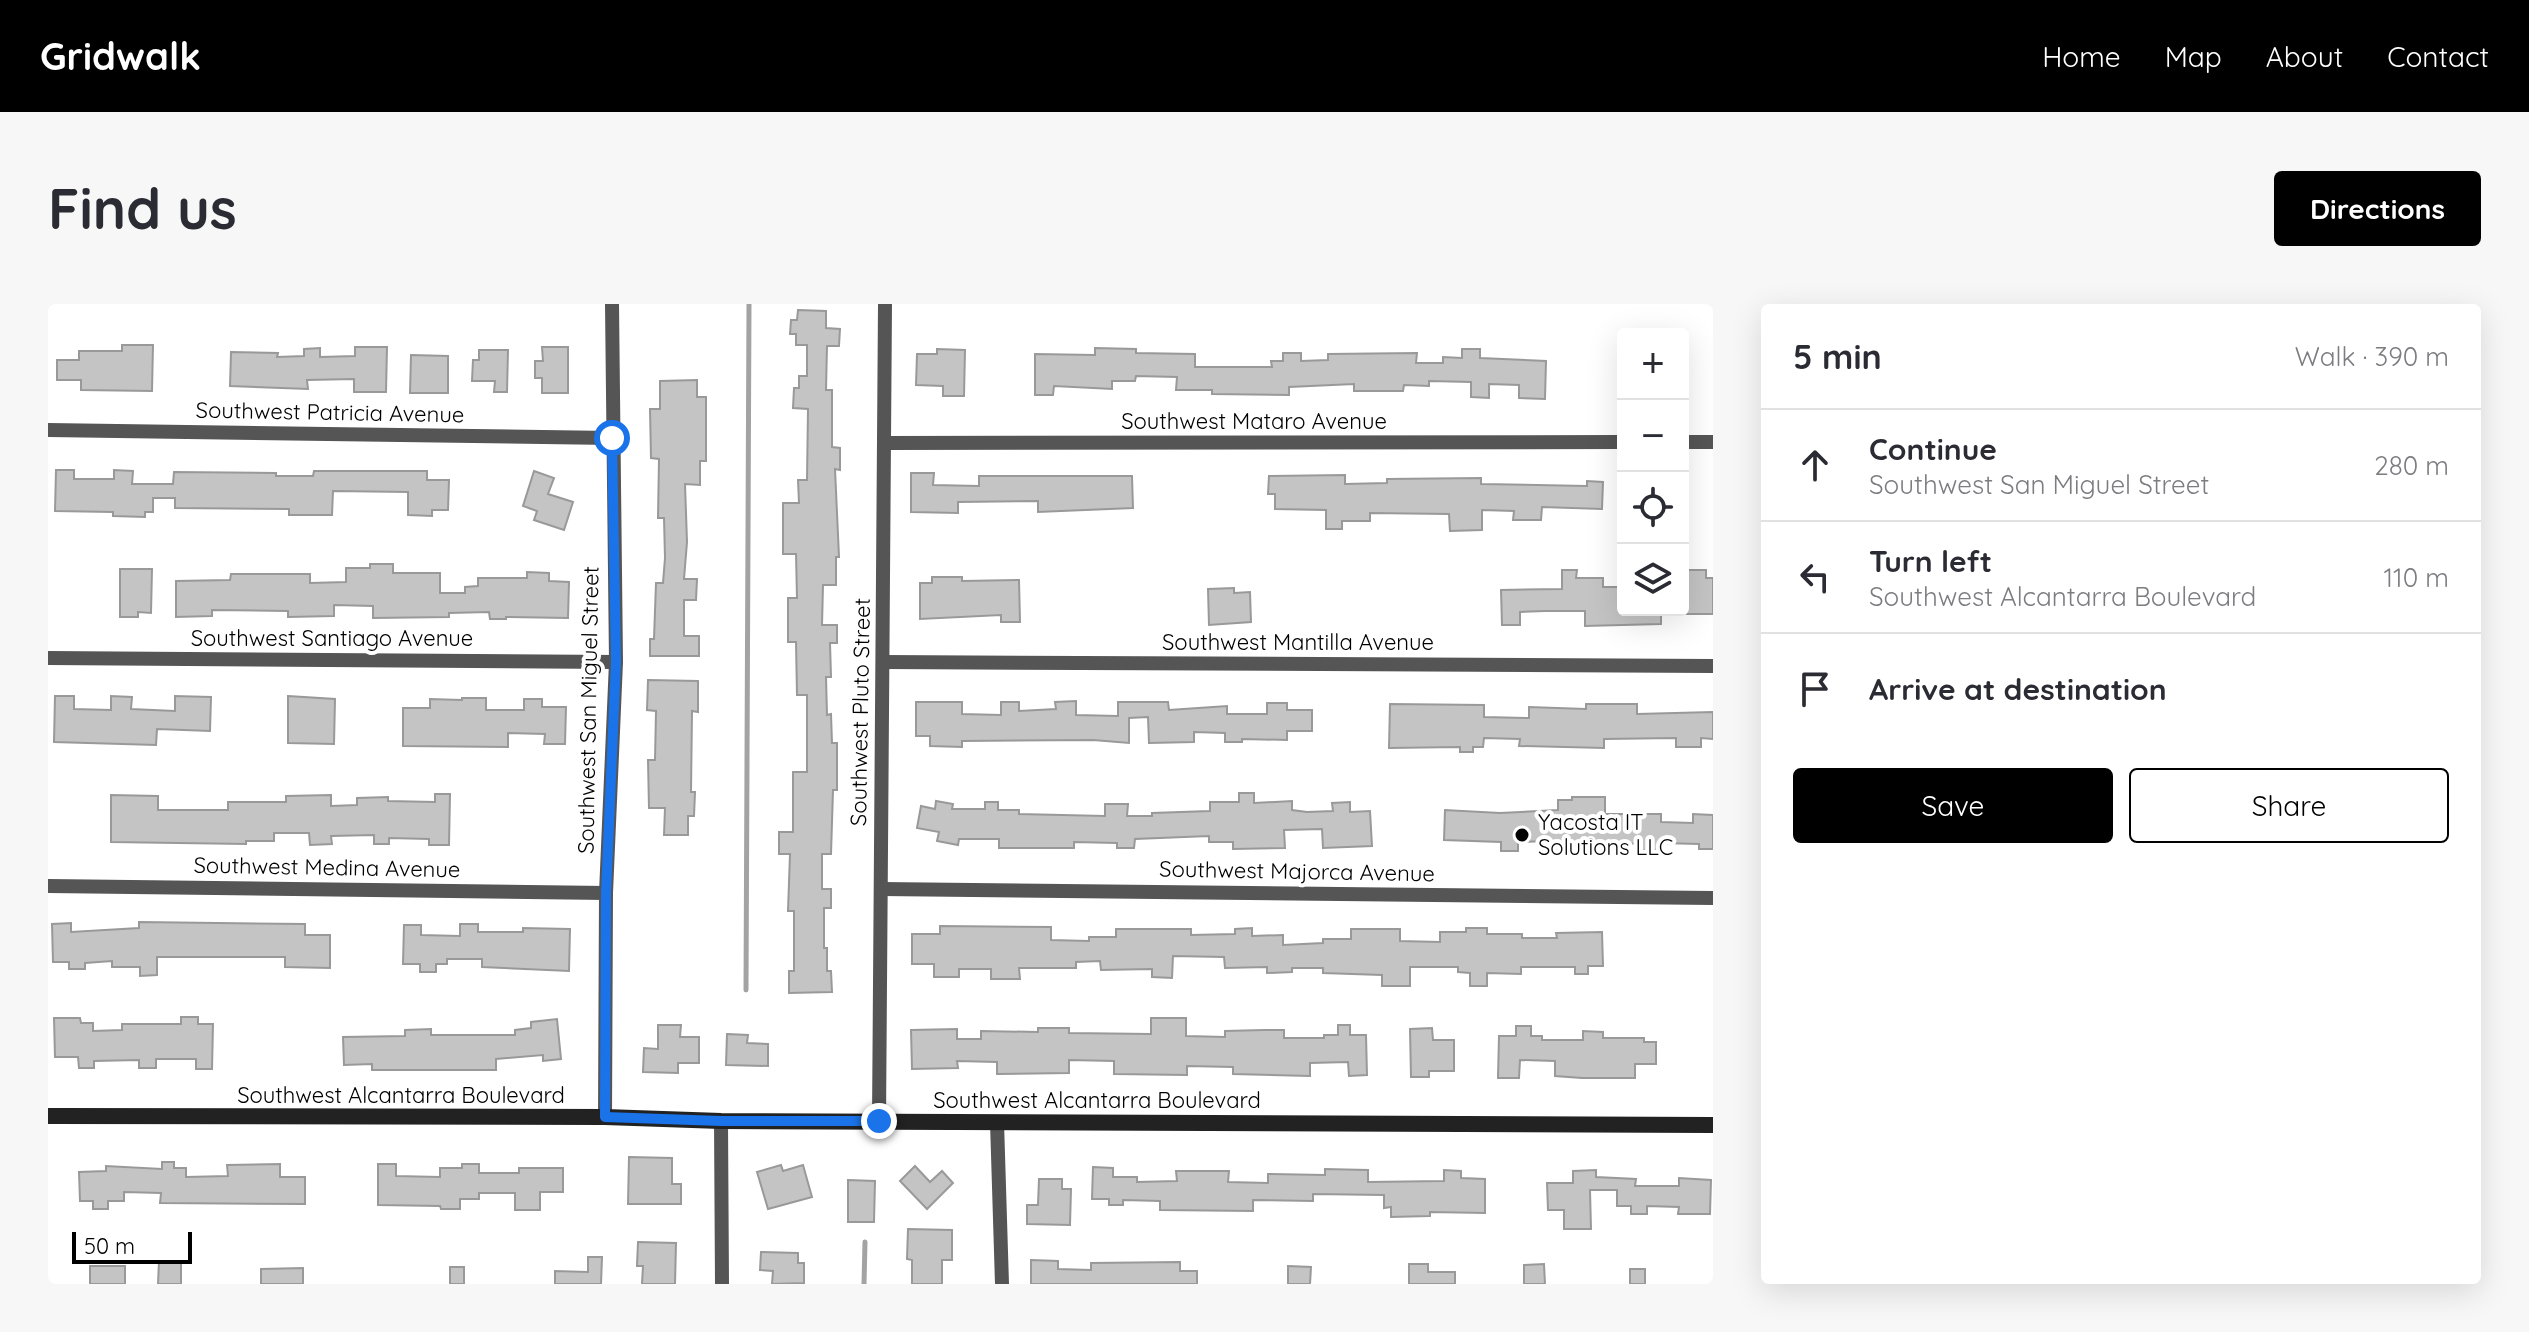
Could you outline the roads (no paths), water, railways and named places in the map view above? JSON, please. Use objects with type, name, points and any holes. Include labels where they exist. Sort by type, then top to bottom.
[{"type":"street","name":"Southwest San Miguel Street","points":[[605,1117],[606,893],[616,662],[612,304]]},
{"type":"street","name":"Southwest Pluto Street","points":[[879,1121],[885,304]]},
{"type":"street","name":"Southwest Patricia Avenue","points":[[48,430],[612,438]]},
{"type":"street","name":"Southwest Mataro Avenue","points":[[884,443],[1617,442]]},
{"type":"street","points":[[1689,442],[1713,442]]},
{"type":"street","name":"Southwest Santiago Avenue","points":[[48,658],[616,662]]},
{"type":"street","name":"Southwest Mantilla Avenue","points":[[883,662],[1713,666]]},
{"type":"street","name":"Southwest Medina Avenue","points":[[48,886],[606,893]]},
{"type":"street","name":"Southwest Majorca Avenue","points":[[881,889],[1713,898]]},
{"type":"street","name":"Southwest Alcantarra Boulevard","points":[[48,1116],[1713,1125]]},
{"type":"street","points":[[721,1121],[722,1284]]},
{"type":"street","points":[[997,1122],[1002,1284]]},
{"type":"waterway","points":[[746,990],[749,304]]},
{"type":"waterway","points":[[864,1284],[865,1242]]},
{"type":"place","name":"Yacosta IT Solutions LLC","points":[[1522,835]]}]
